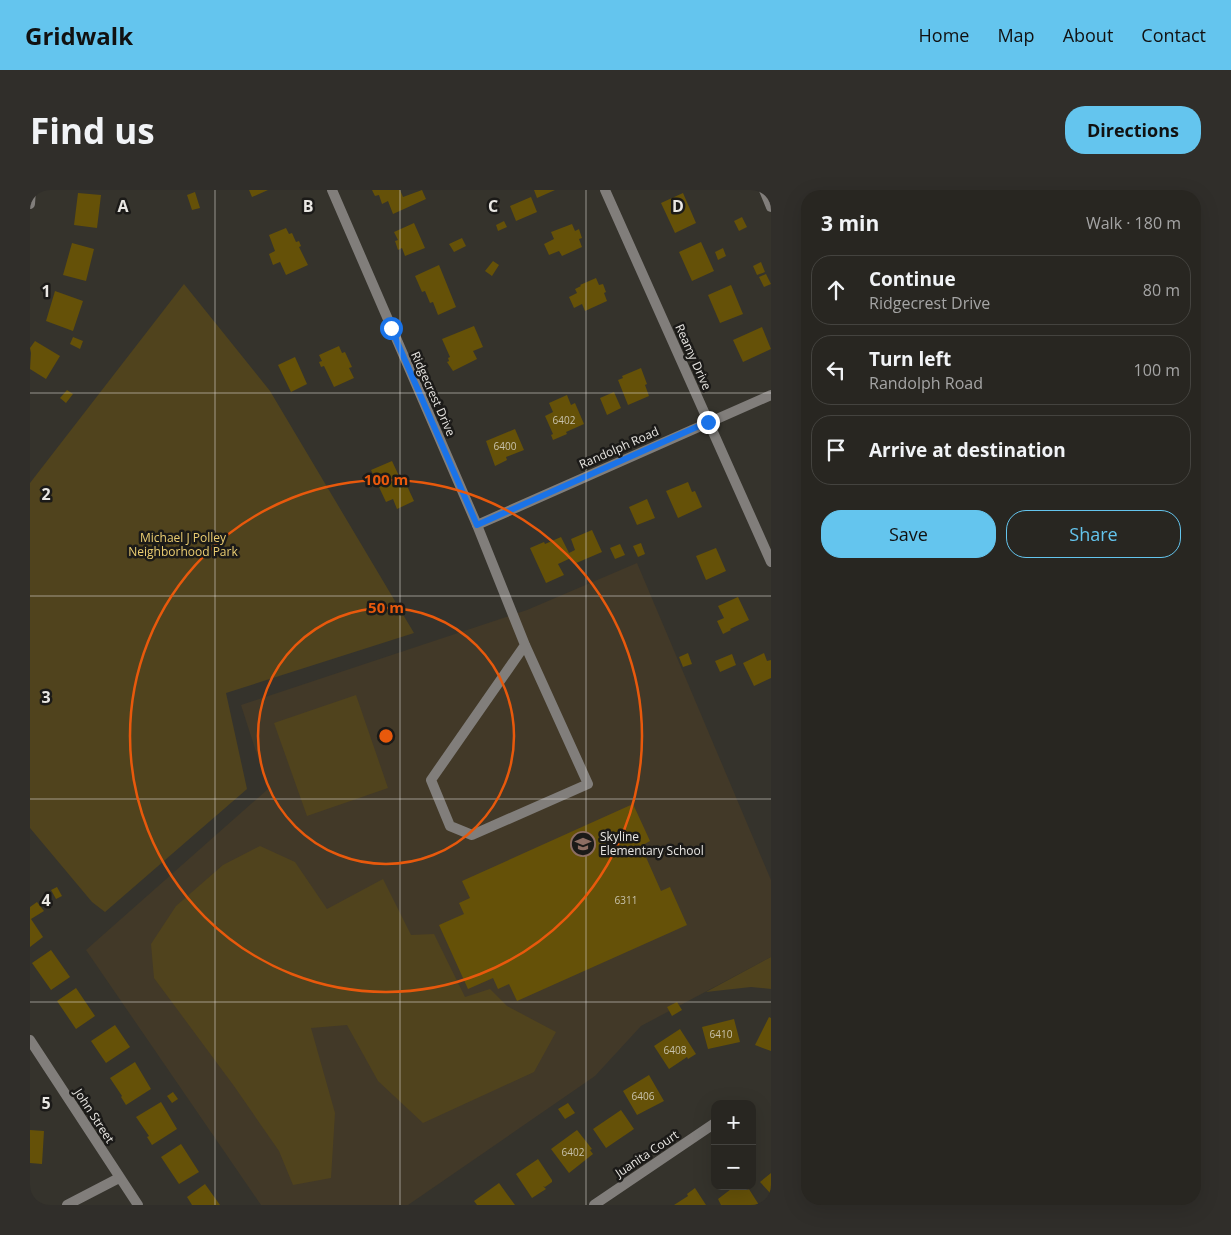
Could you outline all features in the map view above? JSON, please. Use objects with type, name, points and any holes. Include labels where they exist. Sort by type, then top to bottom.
[{"type":"street","points":[[30,204],[32,190]]},
{"type":"street","name":"Ridgecrest Drive","points":[[332,190],[477,525],[525,645],[588,784],[472,835],[450,826],[431,780],[525,645]]},
{"type":"street","name":"Reamy Drive","points":[[605,190],[771,562]]},
{"type":"street","points":[[764,190],[771,207]]},
{"type":"street","name":"Randolph Road","points":[[477,525],[771,395]]},
{"type":"street","name":"John Street","points":[[30,1040],[138,1205]]},
{"type":"street","name":"Juanita Court","points":[[594,1205],[711,1126]]},
{"type":"street","points":[[67,1205],[119,1178]]},
{"type":"shaded area","points":[[637,563],[771,880],[771,957],[641,1026],[595,1076],[408,1205],[261,1205],[86,950],[268,789],[241,705],[527,610]]},
{"type":"green space","name":"Michael J Polley Neighborhood Park","points":[[184,284],[270,391],[414,633],[226,693],[247,789],[105,912],[92,902],[30,828],[30,483]]},
{"type":"green space","points":[[356,695],[388,788],[307,816],[274,723]]},
{"type":"green space","points":[[260,846],[295,862],[327,909],[383,879],[411,935],[434,934],[465,997],[490,989],[507,1006],[556,1032],[534,1072],[423,1123],[378,1081],[347,1025],[311,1028],[335,1113],[331,1178],[293,1185],[279,1151],[234,1086],[154,978],[151,944],[176,906],[223,865]]},
{"type":"green space","points":[[771,957],[771,989],[751,987],[706,992]]},
{"type":"building","points":[[249,190],[268,190],[252,197]]},
{"type":"building","points":[[372,190],[400,190],[403,197],[422,190],[426,199],[393,214],[388,201],[382,204],[379,195],[375,196]]},
{"type":"building","points":[[534,190],[555,190],[537,198]]},
{"type":"building","points":[[195,192],[200,208],[192,210],[187,195]]},
{"type":"building","points":[[78,193],[101,195],[97,228],[74,225]]},
{"type":"building","points":[[683,193],[696,223],[675,233],[661,203]]},
{"type":"building","points":[[531,197],[537,212],[516,221],[510,206]]},
{"type":"building","points":[[742,217],[747,227],[739,231],[734,221]]},
{"type":"building","points":[[504,221],[507,227],[498,231],[496,225]]},
{"type":"building","points":[[414,223],[425,248],[405,256],[402,248],[398,250],[395,241],[398,240],[394,232]]},
{"type":"building","points":[[572,224],[575,231],[579,229],[582,238],[579,239],[582,247],[562,256],[559,251],[549,255],[544,244],[554,239],[551,232]]},
{"type":"building","points":[[286,228],[289,234],[292,233],[296,242],[299,241],[301,246],[299,247],[308,265],[286,275],[280,262],[273,265],[269,254],[275,251],[269,235]]},
{"type":"building","points":[[462,238],[466,246],[454,252],[449,244]]},
{"type":"building","points":[[701,242],[714,271],[692,281],[679,252]]},
{"type":"building","points":[[72,243],[94,249],[86,281],[63,275]]},
{"type":"building","points":[[723,248],[726,256],[718,260],[715,252]]},
{"type":"building","points":[[493,261],[499,265],[492,276],[485,271]]},
{"type":"building","points":[[761,262],[765,272],[757,275],[753,266]]},
{"type":"building","points":[[439,265],[456,307],[438,315],[433,302],[430,303],[425,291],[422,292],[415,276]]},
{"type":"building","points":[[766,274],[771,284],[764,287],[759,277]]},
{"type":"building","points":[[596,278],[599,285],[603,284],[607,301],[585,311],[582,304],[574,308],[569,297],[577,293],[575,289],[580,285]]},
{"type":"building","points":[[731,285],[743,314],[720,323],[708,295]]},
{"type":"building","points":[[55,291],[83,301],[73,331],[46,321]]},
{"type":"building","points":[[474,326],[483,347],[473,351],[477,359],[453,371],[447,362],[450,357],[442,339]]},
{"type":"building","points":[[762,327],[771,349],[743,362],[733,340]]},
{"type":"building","points":[[73,337],[83,341],[80,349],[70,344]]},
{"type":"building","points":[[35,341],[60,356],[46,379],[30,369],[30,348]]},
{"type":"building","points":[[339,346],[342,353],[345,352],[352,367],[349,368],[354,378],[334,387],[324,366],[321,367],[319,362],[322,361],[319,355]]},
{"type":"building","points":[[295,357],[307,384],[291,392],[278,365]]},
{"type":"building","points":[[641,368],[649,396],[628,405],[618,380],[623,378],[622,376]]},
{"type":"building","points":[[67,390],[73,394],[66,403],[60,398]]},
{"type":"building","points":[[614,392],[621,408],[607,415],[600,398]]},
{"type":"building","points":[[567,395],[571,405],[575,403],[584,424],[553,440],[551,435],[553,434],[545,416],[553,412],[549,403]]},
{"type":"building","points":[[515,429],[524,450],[506,457],[507,460],[495,466],[486,441]]},
{"type":"building","points":[[392,461],[399,476],[402,475],[414,501],[397,509],[393,499],[386,502],[371,470]]},
{"type":"building","points":[[688,482],[692,492],[695,491],[702,507],[678,518],[666,491]]},
{"type":"building","points":[[647,499],[655,518],[637,525],[629,507]]},
{"type":"building","points":[[592,530],[602,552],[574,564],[571,558],[558,564],[564,575],[546,583],[530,548],[561,537],[569,553],[575,550],[571,539]]},
{"type":"building","points":[[641,543],[645,554],[638,557],[633,546]]},
{"type":"building","points":[[620,544],[625,555],[615,559],[610,548]]},
{"type":"building","points":[[716,548],[726,571],[706,580],[696,556]]},
{"type":"building","points":[[738,597],[749,620],[723,634],[717,621],[724,618],[718,606]]},
{"type":"building","points":[[688,653],[692,664],[683,667],[679,657]]},
{"type":"building","points":[[764,653],[767,661],[771,660],[771,678],[754,686],[743,663]]},
{"type":"building","points":[[732,654],[736,665],[720,672],[715,661]]},
{"type":"building","points":[[633,804],[650,841],[641,846],[661,891],[670,887],[687,925],[517,1001],[509,984],[498,989],[493,978],[468,989],[439,925],[464,914],[459,903],[470,898],[462,881]]},
{"type":"building","points":[[57,887],[62,896],[56,899],[51,890]]},
{"type":"building","points":[[37,902],[44,911],[31,919],[43,937],[30,947],[30,907]]},
{"type":"building","points":[[51,950],[70,977],[51,990],[32,963]]},
{"type":"building","points":[[76,988],[95,1016],[76,1029],[57,1001]]},
{"type":"building","points":[[677,1002],[682,1010],[672,1016],[667,1007]]},
{"type":"building","points":[[769,1017],[771,1018],[771,1051],[755,1045]]},
{"type":"building","points":[[734,1019],[740,1042],[708,1049],[702,1027]]},
{"type":"building","points":[[115,1025],[130,1047],[106,1063],[91,1041]]},
{"type":"building","points":[[680,1029],[696,1054],[688,1059],[687,1057],[669,1069],[654,1046]]},
{"type":"building","points":[[135,1062],[151,1089],[126,1105],[110,1078]]},
{"type":"building","points":[[649,1075],[664,1101],[637,1115],[623,1091]]},
{"type":"building","points":[[173,1092],[178,1099],[172,1103],[167,1096]]},
{"type":"building","points":[[161,1102],[177,1129],[152,1145],[147,1137],[149,1136],[136,1117]]},
{"type":"building","points":[[568,1103],[575,1113],[565,1119],[558,1109]]},
{"type":"building","points":[[621,1110],[634,1129],[606,1148],[593,1129]]},
{"type":"building","points":[[30,1130],[44,1131],[42,1164],[30,1163]]},
{"type":"building","points":[[577,1130],[592,1149],[590,1150],[593,1154],[569,1173],[551,1149]]},
{"type":"building","points":[[181,1144],[199,1172],[179,1184],[161,1157]]},
{"type":"building","points":[[538,1159],[552,1182],[545,1187],[543,1186],[546,1189],[532,1198],[516,1174]]},
{"type":"building","points":[[771,1173],[771,1194],[760,1182]]},
{"type":"building","points":[[499,1183],[515,1205],[477,1205],[474,1201]]},
{"type":"building","points":[[205,1184],[220,1205],[192,1205],[187,1197]]},
{"type":"building","points":[[695,1188],[706,1205],[674,1205],[688,1196],[687,1194]]},
{"type":"building","points":[[730,1190],[750,1190],[759,1205],[721,1205],[718,1199]]},
{"type":"place","name":"Skyline Elementary School","points":[[583,844]]},
{"type":"route","points":[[391,328],[477,525],[708,422]]}]
